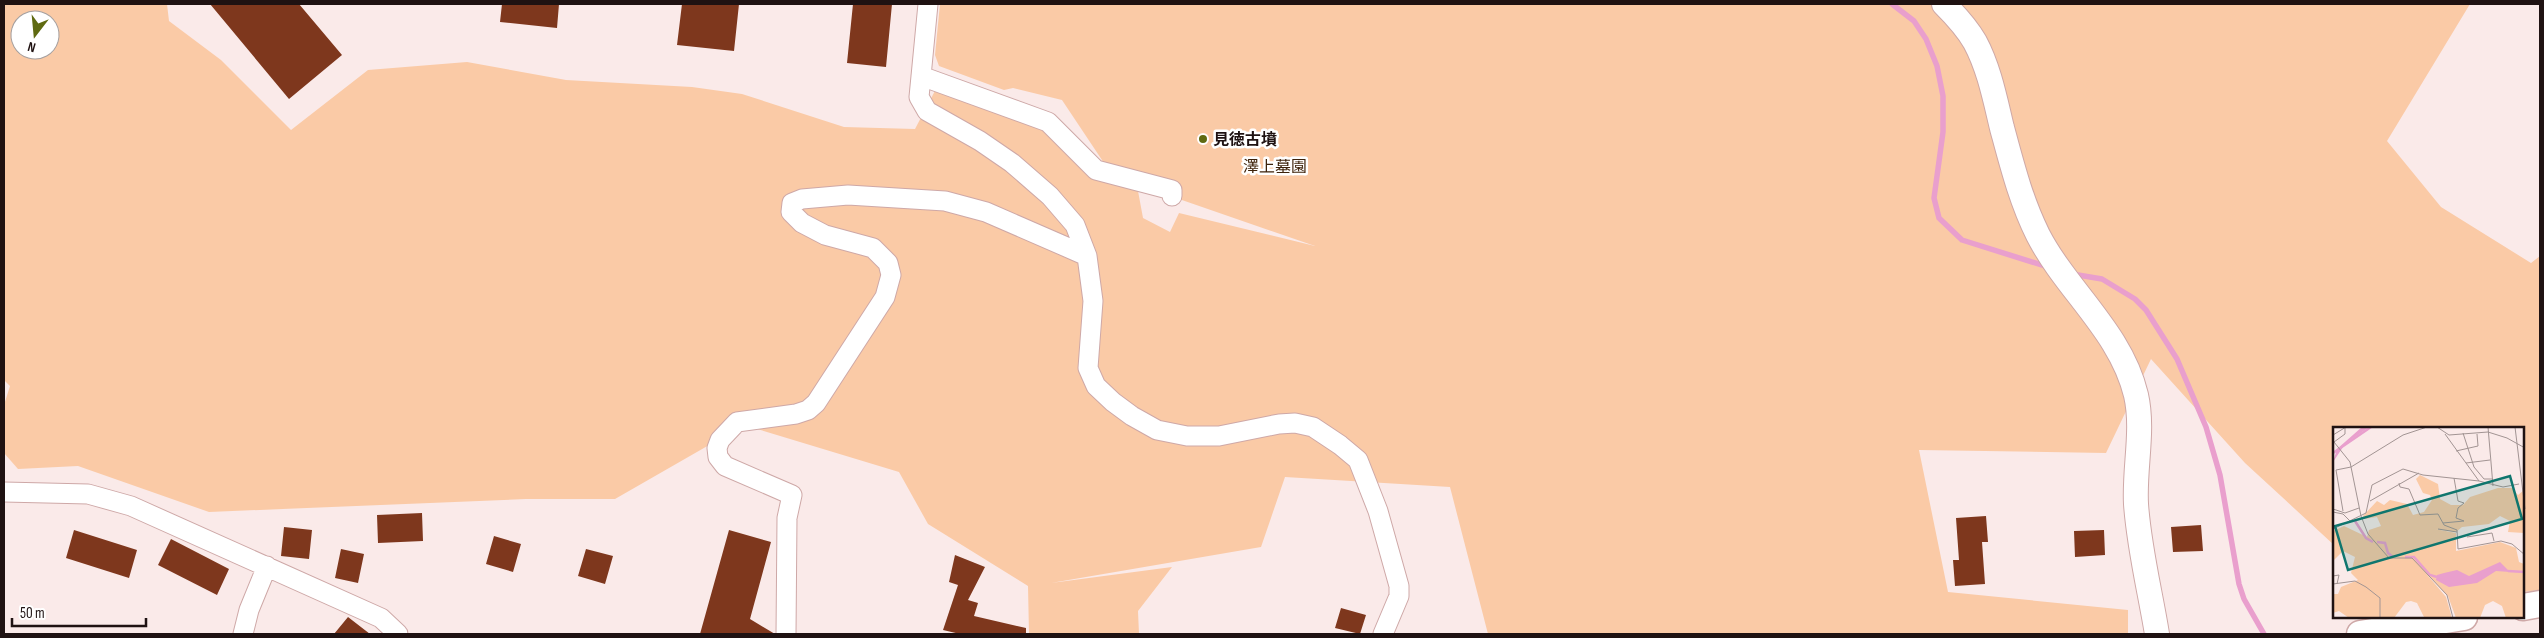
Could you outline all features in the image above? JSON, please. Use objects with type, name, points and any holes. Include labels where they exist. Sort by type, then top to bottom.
[{"type":"main road","points":[[2524,607],[2540,604]]},
{"type":"main road","points":[[2360,634],[2458,618]]},
{"type":"street","points":[[928,4],[920,97],[926,111],[996,152],[1050,196],[1075,225],[1087,256],[1094,301],[1088,368],[1096,386],[1119,406],[1157,430],[1186,436],[1219,436],[1279,424],[1295,423],[1312,427],[1340,445],[1358,460],[1378,511],[1399,586],[1399,596],[1383,634]]},
{"type":"street","points":[[1944,4],[1965,28],[1980,53],[1993,92],[2019,190],[2039,235],[2054,264],[2113,340],[2129,372],[2138,412],[2136,502],[2139,538],[2157,634]]},
{"type":"street","points":[[921,76],[1048,122],[1096,170],[1172,190],[1172,196]]},
{"type":"street","points":[[786,634],[787,518],[792,495],[725,466],[718,457],[716,448],[720,440],[737,422],[796,414],[808,410],[816,403],[886,297],[891,275],[888,263],[873,248],[825,235],[802,223],[791,212],[792,203],[802,199],[848,195],[945,201],[986,212],[1087,256]]},
{"type":"street","points":[[4,492],[88,494],[131,506],[381,618],[398,634]]},
{"type":"street","points":[[244,634],[249,610],[267,566]]},
{"type":"green space","name":"澤上墓園","points":[[4,4],[167,4],[169,21],[221,60],[291,130],[368,70],[467,62],[566,80],[692,87],[742,94],[844,127],[915,129],[937,87],[1043,127],[1092,178],[1138,191],[1143,218],[1170,232],[1179,213],[1315,246],[1179,199],[1180,184],[1104,163],[1062,100],[1013,88],[1004,90],[939,66],[935,55],[940,4],[2470,4],[2387,141],[2441,207],[2531,263],[2540,256],[2540,590],[2524,592],[2524,427],[2333,427],[2333,544],[2245,463],[2151,359],[2106,453],[1919,450],[1948,592],[2128,610],[2128,634],[1488,634],[1450,487],[1285,477],[1261,547],[1051,583],[1172,567],[1138,611],[1139,634],[1029,634],[1028,586],[928,524],[899,472],[744,425],[615,499],[526,499],[209,512],[78,466],[18,469],[4,453],[4,405],[10,386],[4,380]]},
{"type":"building","points":[[210,4],[299,4],[342,55],[289,99]]},
{"type":"building","points":[[502,4],[559,4],[557,28],[500,22]]},
{"type":"building","points":[[682,4],[739,4],[734,51],[677,45]]},
{"type":"building","points":[[853,4],[892,4],[886,67],[847,63]]},
{"type":"building","points":[[422,513],[423,541],[378,543],[377,515]]},
{"type":"building","points":[[1986,516],[1988,542],[1982,542],[1985,584],[1955,586],[1953,560],[1959,560],[1956,518]]},
{"type":"building","points":[[2201,525],[2203,551],[2173,552],[2171,527]]},
{"type":"building","points":[[284,527],[312,530],[309,559],[281,556]]},
{"type":"building","points":[[74,530],[137,550],[129,578],[66,558]]},
{"type":"building","points":[[729,530],[771,542],[750,619],[775,634],[700,634]]},
{"type":"building","points":[[2104,530],[2105,555],[2075,557],[2074,531]]},
{"type":"building","points":[[494,536],[521,544],[513,572],[486,564]]},
{"type":"building","points":[[171,539],[229,569],[217,595],[158,565]]},
{"type":"building","points":[[341,549],[364,554],[358,583],[335,578]]},
{"type":"building","points":[[586,549],[613,556],[605,584],[578,576]]},
{"type":"building","points":[[955,555],[985,567],[968,600],[978,603],[974,616],[1026,628],[1026,634],[960,634],[943,630],[958,585],[949,582]]},
{"type":"building","points":[[1341,608],[1366,615],[1360,634],[1335,628]]},
{"type":"building","points":[[348,617],[370,634],[334,634]]},
{"type":"waterway","points":[[1892,4],[1914,21],[1926,39],[1937,66],[1943,96],[1943,132],[1934,198],[1939,218],[1962,240],[2048,267]]},
{"type":"waterway","points":[[2072,274],[2102,279],[2135,299],[2146,310],[2177,359],[2206,427],[2220,475],[2239,584],[2244,599],[2264,634]]},
{"type":"place","name":"見徳古墳","points":[[1203,139]]}]
